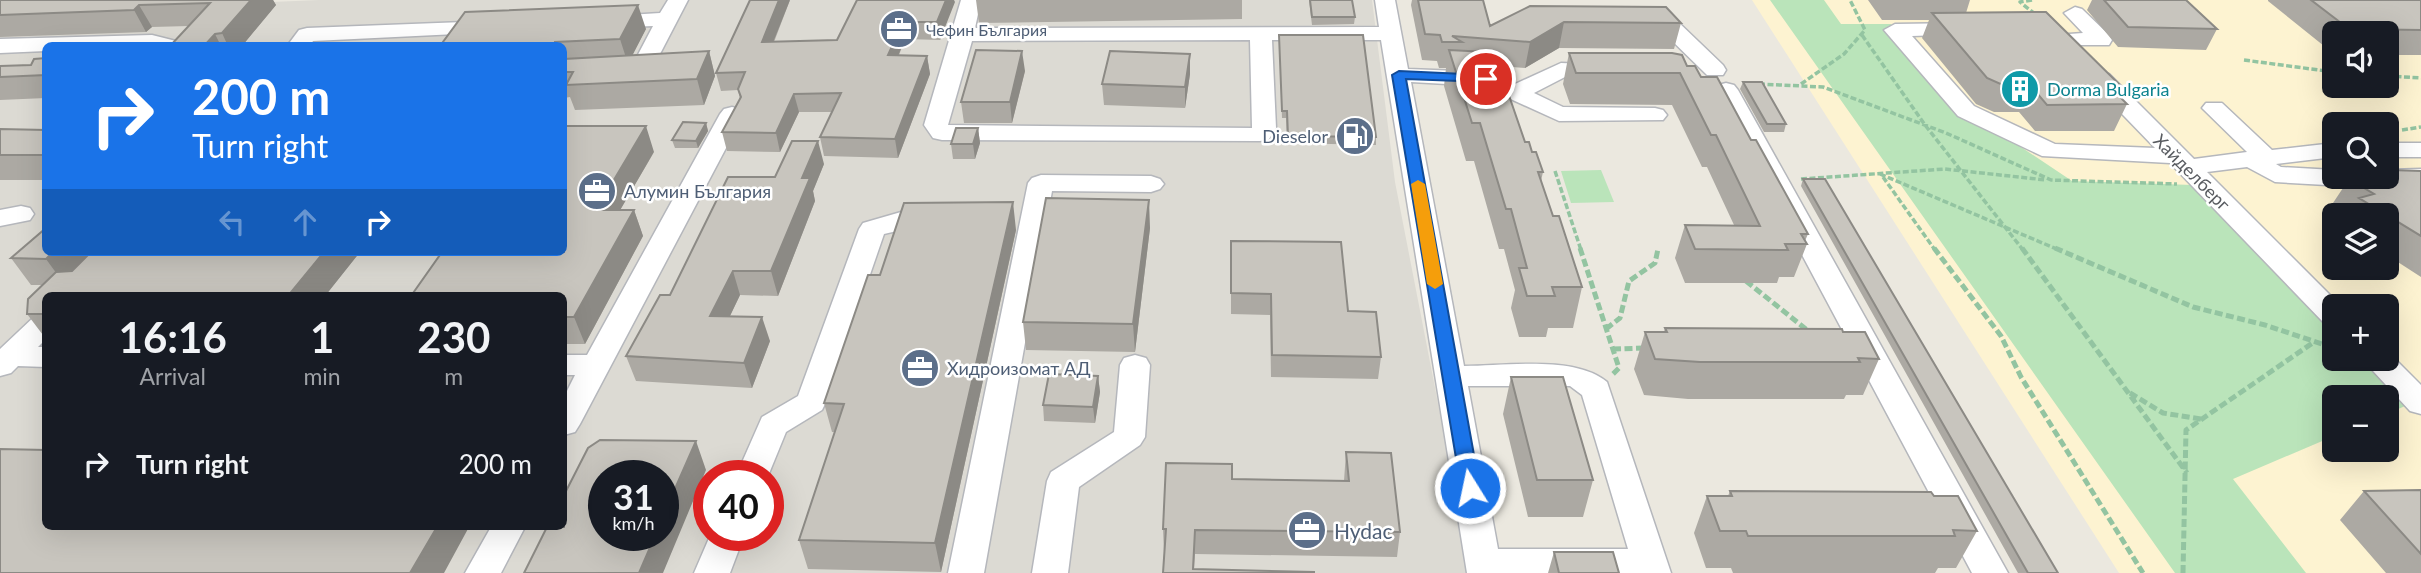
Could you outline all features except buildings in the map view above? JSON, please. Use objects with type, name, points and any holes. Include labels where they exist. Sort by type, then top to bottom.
[{"type":"street","points":[[971,0],[936,125],[942,133],[1260,134],[1264,128],[1261,34]]},
{"type":"street","points":[[1385,0],[1484,568],[1652,568],[1596,390],[1586,381],[1572,376],[1451,376]]},
{"type":"street","points":[[584,23],[672,10]]},
{"type":"street","points":[[567,76],[640,72],[672,10]]},
{"type":"street","points":[[2051,32],[2101,40],[2075,13]]},
{"type":"street","points":[[1627,24],[1667,24],[1721,80],[1990,573]]},
{"type":"street","points":[[301,42],[306,35],[514,26]]},
{"type":"street","points":[[1986,28],[1895,30],[1966,111],[2050,152],[2180,161],[2258,158],[2322,151]]},
{"type":"street","name":"Хайделберг","points":[[2051,32],[2322,304]]},
{"type":"street","points":[[963,35],[1391,33]]},
{"type":"street","points":[[122,42],[155,42]]},
{"type":"street","points":[[0,46],[42,45]]},
{"type":"street","points":[[1516,93],[1561,70],[1625,70]]},
{"type":"street","points":[[1677,70],[1721,80]]},
{"type":"street","points":[[1399,75],[1474,76],[1559,114],[1655,115]]},
{"type":"street","points":[[2214,108],[2275,174],[2344,178],[2421,177]]},
{"type":"street","points":[[567,418],[732,114]]},
{"type":"street","points":[[2399,150],[2421,150]]},
{"type":"street","points":[[966,573],[1020,219],[1041,183],[1151,184]]},
{"type":"street","points":[[759,460],[773,425],[811,402],[872,229],[901,220],[967,220]]},
{"type":"street","points":[[5,361],[42,326]]},
{"type":"street","points":[[5,361],[42,357]]},
{"type":"street","points":[[567,365],[596,365]]},
{"type":"street","points":[[1050,573],[1063,481],[1129,437],[1135,365]]},
{"type":"street","points":[[2399,370],[2421,403]]},
{"type":"street","points":[[483,573],[506,530]]},
{"type":"street","points":[[712,573],[721,551]]},
{"type":"path","points":[[1800,84],[1839,60],[1865,30],[1850,0]]},
{"type":"path","points":[[2014,0],[2020,2],[2051,32]]},
{"type":"path","points":[[2020,2],[2032,0]]},
{"type":"path","points":[[1862,35],[1925,125],[2007,228],[2187,473]]},
{"type":"path","points":[[2244,60],[2322,70]]},
{"type":"path","points":[[2399,77],[2421,78]]},
{"type":"path","points":[[1721,80],[1824,87],[1925,125],[2052,180]]},
{"type":"path","points":[[1775,180],[1945,169],[2052,180],[2204,185]]},
{"type":"path","points":[[1555,171],[1619,368],[1596,390]]},
{"type":"path","points":[[1880,174],[2193,307],[2265,325],[2322,344]]},
{"type":"path","points":[[1880,174],[1966,293],[2001,336],[2021,377],[2143,573]]},
{"type":"path","points":[[1606,329],[1620,318],[1629,281],[1655,263],[1658,249]]},
{"type":"path","points":[[1741,275],[1809,331]]},
{"type":"path","points":[[2183,573],[2181,533],[2187,473],[2186,430],[2314,342]]},
{"type":"path","points":[[1613,349],[1653,348]]},
{"type":"path","points":[[2124,388],[2146,406],[2184,419],[2201,419]]},
{"type":"shaded area","points":[[319,0],[1372,0],[1395,182],[1471,573],[0,573],[0,13]]},
{"type":"shaded area","points":[[1752,0],[2421,0],[2421,573],[2119,573]]},
{"type":"green space","points":[[1770,0],[1824,0],[1841,24],[1891,24],[1912,61],[1967,121],[1991,127],[2072,181],[2193,185],[2322,319],[2322,371],[2371,371],[2385,385],[2322,385],[2322,441],[2233,479],[2306,573],[2175,573]]},
{"type":"green space","points":[[1601,170],[1614,202],[1571,203],[1561,171]]},
{"type":"slow traffic","points":[[1418,184],[1435,284]]},
{"type":"place","name":"Чефин България","points":[[899,29]]},
{"type":"place","name":"Dorma Bulgaria","points":[[2020,89]]},
{"type":"place","name":"Dieselor","points":[[1355,136]]},
{"type":"place","name":"Алумин България","points":[[597,191]]},
{"type":"place","name":"Хидроизомат АД","points":[[920,368]]},
{"type":"place","name":"Hydac","points":[[1307,530]]},
{"type":"route","points":[[1470,488],[1399,75],[1474,76],[1486,79]]}]
